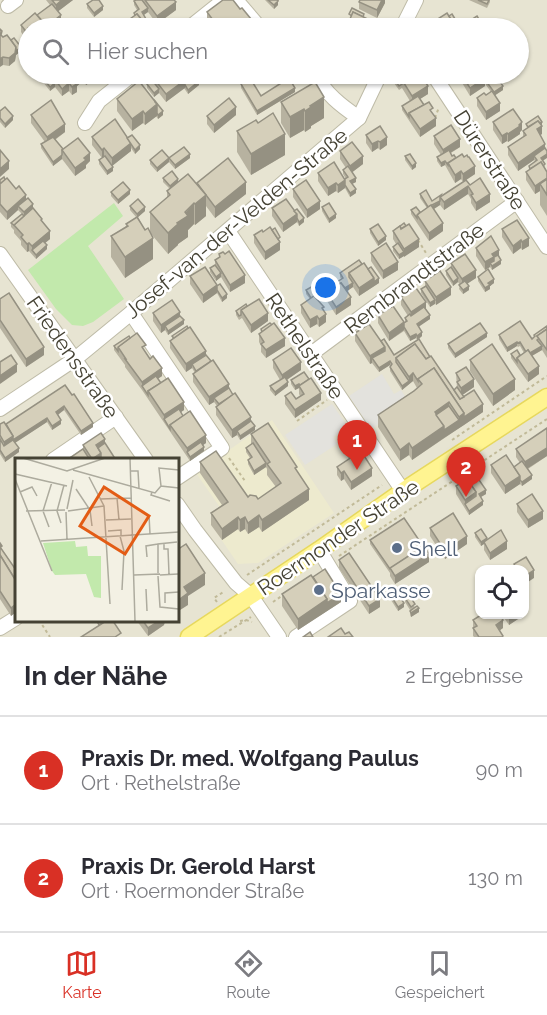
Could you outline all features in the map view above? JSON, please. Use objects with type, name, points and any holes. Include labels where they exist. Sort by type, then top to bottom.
[{"type":"main road","name":"Roermonder Straße","points":[[189,637],[256,603],[323,558],[403,491],[547,398]]},
{"type":"street","points":[[202,18],[224,0]]},
{"type":"street","points":[[236,0],[251,18]]},
{"type":"street","points":[[408,18],[416,0]]},
{"type":"street","points":[[85,123],[99,101],[120,84]]},
{"type":"street","points":[[321,84],[337,103],[359,118]]},
{"type":"street","name":"Josef-van-der-Velden-Straße","points":[[0,409],[75,359],[359,118],[375,84]]},
{"type":"street","name":"Dürerstraße","points":[[440,84],[547,247]]},
{"type":"street","name":"Rembrandtstraße","points":[[311,354],[517,201]]},
{"type":"street","name":"Rethelstraße","points":[[228,231],[403,491]]},
{"type":"street","name":"Friedensstraße","points":[[0,254],[145,458]]},
{"type":"street","points":[[131,313],[222,448],[178,477]]},
{"type":"street","points":[[56,458],[116,417]]},
{"type":"street","points":[[178,505],[236,583],[256,603],[279,637]]},
{"type":"street","points":[[296,637],[350,601],[323,558]]},
{"type":"street","points":[[0,628],[15,619]]},
{"type":"path","points":[[435,119],[440,105]]},
{"type":"path","points":[[418,240],[433,264]]},
{"type":"path","points":[[297,421],[337,393]]},
{"type":"path","points":[[323,558],[547,419]]},
{"type":"path","points":[[222,448],[244,481]]},
{"type":"path","points":[[219,637],[256,603],[286,592]]},
{"type":"path","points":[[40,622],[50,637]]},
{"type":"shaded area","points":[[0,0],[547,0],[547,637],[0,637]]},
{"type":"shaded area","points":[[382,374],[394,394],[401,390],[410,404],[371,429],[349,396]]},
{"type":"shaded area","points":[[332,404],[348,427],[333,437],[337,444],[305,465],[285,435]]},
{"type":"shaded area","points":[[272,420],[334,513],[258,563],[238,564],[210,523],[224,513],[196,473]]},
{"type":"green space","points":[[114,203],[123,216],[88,246],[124,299],[93,322],[83,326],[72,325],[56,309],[28,270]]},
{"type":"building","points":[[52,0],[62,0],[56,5]]},
{"type":"building","points":[[93,0],[99,0],[103,6],[94,13],[87,4]]},
{"type":"building","points":[[142,0],[148,8],[142,12],[145,18],[135,15],[134,13],[139,9],[134,1]]},
{"type":"building","points":[[145,0],[174,0],[176,2],[157,16]]},
{"type":"building","points":[[223,0],[233,0],[250,18],[212,18],[207,12]]},
{"type":"building","points":[[268,0],[277,0],[278,1],[274,5]]},
{"type":"building","points":[[360,0],[382,0],[377,10],[359,2]]},
{"type":"building","points":[[52,4],[61,15],[57,18],[40,18],[37,15]]},
{"type":"building","points":[[352,8],[364,14],[363,17],[353,12],[352,16],[349,14]]},
{"type":"building","points":[[353,12],[366,18],[350,18]]},
{"type":"building","points":[[35,13],[39,18],[29,18]]},
{"type":"building","points":[[447,13],[450,18],[439,18]]},
{"type":"building","points":[[0,29],[1,35],[3,37],[7,35],[16,47],[15,53],[9,58],[0,59]]},
{"type":"building","points":[[14,38],[18,43],[16,51],[16,47],[11,40]]},
{"type":"building","points":[[58,84],[68,84],[62,89]]},
{"type":"building","points":[[135,84],[141,84],[157,104],[145,114],[143,111],[132,119],[117,99]]},
{"type":"building","points":[[147,84],[155,84],[159,89],[154,93]]},
{"type":"building","points":[[158,84],[180,84],[166,94]]},
{"type":"building","points":[[185,84],[195,84],[188,90]]},
{"type":"building","points":[[241,84],[254,84],[261,96],[280,84],[293,84],[295,88],[257,111]]},
{"type":"building","points":[[312,84],[316,84],[324,97],[305,111],[304,109],[290,117],[281,102]]},
{"type":"building","points":[[404,84],[427,84],[428,86],[412,96]]},
{"type":"building","points":[[488,84],[502,84],[503,86],[494,92]]},
{"type":"building","points":[[492,91],[500,103],[486,112],[477,98]]},
{"type":"building","points":[[418,96],[424,105],[409,113],[409,117],[402,106]]},
{"type":"building","points":[[229,98],[236,107],[214,125],[207,116]]},
{"type":"building","points":[[51,100],[65,124],[47,137],[31,115]]},
{"type":"building","points":[[155,101],[163,111],[158,115],[157,104]]},
{"type":"building","points":[[429,102],[433,108],[430,110],[436,118],[420,129],[409,113]]},
{"type":"building","points":[[5,107],[13,116],[5,124],[0,118],[0,111]]},
{"type":"building","points":[[513,109],[522,122],[520,126],[502,136],[493,122]]},
{"type":"building","points":[[273,113],[285,134],[251,154],[237,131],[256,120],[258,123]]},
{"type":"building","points":[[538,116],[542,122],[538,121],[528,127],[526,124]]},
{"type":"building","points":[[115,119],[131,143],[112,158],[92,137]]},
{"type":"building","points":[[538,121],[542,126],[537,129],[545,144],[518,163],[508,147],[526,135],[523,131]]},
{"type":"building","points":[[451,125],[460,139],[443,150],[434,136]]},
{"type":"building","points":[[380,126],[387,137],[372,144],[366,135]]},
{"type":"building","points":[[132,135],[140,145],[135,150],[127,138]]},
{"type":"building","points":[[53,137],[63,149],[62,155],[53,162],[41,144]]},
{"type":"building","points":[[78,138],[90,153],[84,158],[86,160],[75,168],[62,150]]},
{"type":"building","points":[[352,142],[363,156],[350,166],[340,151]]},
{"type":"building","points":[[184,147],[190,154],[175,165],[169,158]]},
{"type":"building","points":[[545,148],[547,154],[541,158],[545,164],[543,166],[541,162],[530,169],[529,166],[537,160],[534,156]]},
{"type":"building","points":[[0,150],[9,161],[0,169]]},
{"type":"building","points":[[162,150],[169,158],[157,168],[150,160]]},
{"type":"building","points":[[449,150],[456,158],[448,165],[445,161],[441,163],[437,157]]},
{"type":"building","points":[[410,154],[416,163],[412,166],[405,156]]},
{"type":"building","points":[[462,154],[464,157],[467,155],[475,166],[463,174],[461,171],[455,175],[448,163]]},
{"type":"building","points":[[105,156],[113,167],[107,171],[99,160]]},
{"type":"building","points":[[228,158],[246,182],[215,207],[197,183]]},
{"type":"building","points":[[334,162],[345,180],[328,188],[318,173]]},
{"type":"building","points":[[541,162],[547,172],[547,178],[535,186],[526,172]]},
{"type":"building","points":[[348,166],[356,178],[350,181],[356,189],[350,193],[345,185],[345,179],[348,177],[343,170]]},
{"type":"building","points":[[172,171],[178,179],[170,186],[163,178]]},
{"type":"building","points":[[188,174],[206,195],[185,212],[188,216],[168,233],[150,212],[170,195],[167,191]]},
{"type":"building","points":[[7,178],[16,189],[19,186],[26,195],[7,212],[0,204],[0,184]]},
{"type":"building","points":[[480,178],[490,194],[476,203],[468,186],[444,202],[440,197],[466,180],[470,185]]},
{"type":"building","points":[[547,179],[547,195],[540,184]]},
{"type":"building","points":[[306,180],[320,201],[307,210],[293,189]]},
{"type":"building","points":[[123,182],[130,190],[118,200],[111,192]]},
{"type":"building","points":[[426,190],[432,201],[441,195],[440,201],[428,207],[420,194]]},
{"type":"building","points":[[28,198],[33,204],[24,212],[18,206]]},
{"type":"building","points":[[138,199],[145,207],[137,214],[130,206]]},
{"type":"building","points":[[286,199],[297,214],[283,224],[272,208]]},
{"type":"building","points":[[329,203],[336,214],[329,219],[322,207]]},
{"type":"building","points":[[431,205],[443,223],[429,233],[417,215]]},
{"type":"building","points":[[416,207],[420,212],[417,218],[411,210]]},
{"type":"building","points":[[33,208],[50,231],[32,246],[21,237],[23,235],[14,225]]},
{"type":"building","points":[[297,209],[304,218],[299,222],[294,211]]},
{"type":"building","points":[[22,214],[24,216],[14,225],[11,223]]},
{"type":"building","points":[[137,217],[145,230],[148,228],[153,238],[125,257],[111,236],[128,226],[126,224]]},
{"type":"building","points":[[517,220],[529,238],[513,246],[502,229]]},
{"type":"building","points":[[378,224],[386,236],[378,242],[370,229]]},
{"type":"building","points":[[409,224],[419,239],[404,249],[393,231]]},
{"type":"building","points":[[270,227],[280,242],[265,252],[254,235]]},
{"type":"building","points":[[275,228],[280,237],[278,239],[272,230]]},
{"type":"building","points":[[491,236],[499,250],[492,254],[494,257],[485,262],[476,248]]},
{"type":"building","points":[[43,241],[47,245],[36,255],[32,250]]},
{"type":"building","points":[[386,243],[398,262],[383,271],[371,253]]},
{"type":"building","points":[[398,243],[404,252],[399,255],[393,247]]},
{"type":"building","points":[[229,251],[245,275],[230,285],[215,260],[220,257],[219,254]]},
{"type":"building","points":[[465,254],[476,270],[462,279],[451,263]]},
{"type":"building","points":[[498,255],[501,260],[492,266],[490,263]]},
{"type":"building","points":[[359,260],[362,264],[349,273],[353,283],[345,288],[337,282],[343,278],[340,273]]},
{"type":"building","points":[[364,263],[374,278],[359,288],[349,273]]},
{"type":"building","points":[[215,265],[221,273],[216,277],[210,268]]},
{"type":"building","points":[[205,267],[217,285],[203,295],[190,276]]},
{"type":"building","points":[[371,267],[379,278],[374,282],[368,269]]},
{"type":"building","points":[[451,267],[458,278],[453,282],[446,271]]},
{"type":"building","points":[[488,269],[494,279],[485,288],[478,277]]},
{"type":"building","points":[[440,271],[451,287],[436,297],[425,281]]},
{"type":"building","points":[[465,281],[469,286],[463,290],[459,285]]},
{"type":"building","points":[[341,283],[351,297],[336,307],[327,293]]},
{"type":"building","points":[[220,284],[227,294],[222,298],[217,290]]},
{"type":"building","points":[[313,286],[320,296],[316,299],[314,296],[311,298],[306,290]]},
{"type":"building","points":[[426,286],[435,300],[430,303],[421,289]]},
{"type":"building","points":[[416,288],[426,302],[411,312],[401,297]]},
{"type":"building","points":[[9,293],[44,347],[26,359],[0,320],[0,299]]},
{"type":"building","points":[[314,296],[324,307],[322,308],[326,314],[319,319],[317,316],[310,320],[301,305]]},
{"type":"building","points":[[259,299],[268,313],[251,325],[241,310]]},
{"type":"building","points":[[172,300],[180,312],[161,325],[153,313]]},
{"type":"building","points":[[246,304],[247,306],[241,310],[239,316],[236,311]]},
{"type":"building","points":[[393,306],[404,322],[389,333],[378,315]]},
{"type":"building","points":[[424,307],[430,315],[417,324],[422,332],[410,337],[404,327],[407,321],[405,318]]},
{"type":"building","points":[[180,316],[184,320],[168,331],[165,326]]},
{"type":"building","points":[[520,321],[532,339],[547,326],[547,329],[537,336],[542,346],[530,353],[528,350],[526,352],[520,342],[507,348],[499,335]]},
{"type":"building","points":[[270,323],[272,325],[262,332],[261,329]]},
{"type":"building","points":[[274,323],[285,338],[266,350],[261,344],[264,342],[259,334]]},
{"type":"building","points":[[480,323],[487,333],[455,354],[448,344]]},
{"type":"building","points":[[369,324],[385,347],[370,356],[355,333]]},
{"type":"building","points":[[187,326],[188,328],[174,338],[172,336]]},
{"type":"building","points":[[190,327],[206,351],[186,364],[170,341]]},
{"type":"building","points":[[547,329],[547,350],[537,336]]},
{"type":"building","points":[[137,333],[146,345],[142,347],[150,359],[153,356],[162,368],[142,382],[118,347]]},
{"type":"building","points":[[129,336],[130,338],[118,347],[118,351],[114,346]]},
{"type":"building","points":[[384,339],[394,355],[419,339],[430,357],[426,359],[415,344],[396,358],[396,362],[409,381],[402,386],[390,367],[392,364],[390,361],[379,368],[372,358],[385,351],[381,341]]},
{"type":"building","points":[[415,344],[426,359],[431,356],[460,399],[474,390],[483,404],[464,417],[464,413],[434,368],[418,381],[413,373],[409,377],[396,358]]},
{"type":"building","points":[[492,344],[515,379],[493,394],[470,360]]},
{"type":"building","points":[[291,348],[301,362],[282,375],[273,360]]},
{"type":"building","points":[[517,350],[520,355],[517,362],[511,354]]},
{"type":"building","points":[[528,350],[539,366],[528,374],[517,358]]},
{"type":"building","points":[[11,355],[17,364],[0,376],[0,362]]},
{"type":"building","points":[[206,355],[211,361],[196,371],[192,364]]},
{"type":"building","points":[[213,360],[229,384],[209,397],[193,374]]},
{"type":"building","points":[[466,367],[474,379],[461,388],[457,382],[460,380],[456,373]]},
{"type":"building","points":[[434,368],[464,413],[459,417],[449,402],[435,412],[444,426],[412,448],[409,443],[400,450],[378,415],[414,391],[422,384],[418,379]]},
{"type":"building","points":[[304,372],[309,379],[295,386],[291,380]]},
{"type":"building","points":[[156,376],[161,383],[148,391],[148,395],[142,386]]},
{"type":"building","points":[[285,377],[288,382],[275,392],[270,386]]},
{"type":"building","points":[[168,378],[184,402],[164,415],[148,391]]},
{"type":"building","points":[[311,378],[321,393],[295,410],[285,396],[291,392],[296,399],[304,394],[299,386]]},
{"type":"building","points":[[65,385],[72,395],[74,394],[93,423],[81,431],[64,406],[56,412],[61,420],[52,426],[47,418],[13,440],[6,424]]},
{"type":"building","points":[[457,387],[464,397],[460,399],[454,390]]},
{"type":"building","points":[[229,388],[233,395],[219,404],[214,398]]},
{"type":"building","points":[[235,393],[251,417],[232,430],[216,407]]},
{"type":"building","points":[[449,406],[459,420],[444,430],[444,426],[436,415]]},
{"type":"building","points":[[179,409],[183,416],[170,425],[170,429],[164,419]]},
{"type":"building","points":[[190,411],[206,435],[187,448],[170,425]]},
{"type":"building","points":[[251,421],[255,426],[240,436],[237,431]]},
{"type":"building","points":[[4,422],[13,436],[4,442],[0,435],[0,424]]},
{"type":"building","points":[[268,423],[309,489],[262,520],[259,515],[248,523],[245,517],[240,520],[238,517],[222,529],[211,513],[228,502],[200,462],[216,451],[248,497],[256,496],[258,499],[281,483],[267,464],[270,462],[251,434]]},
{"type":"building","points":[[547,428],[547,448],[525,462],[516,449]]},
{"type":"building","points":[[101,433],[105,439],[96,445],[101,453],[94,458],[83,445]]},
{"type":"building","points":[[0,439],[4,446],[13,440],[19,448],[5,458],[0,450]]},
{"type":"building","points":[[201,442],[204,447],[190,457],[187,452]]},
{"type":"building","points":[[105,443],[115,458],[100,458],[101,453],[98,448]]},
{"type":"building","points":[[253,443],[266,463],[254,471],[248,460],[252,457],[246,448]]},
{"type":"building","points":[[353,443],[359,453],[351,458],[345,449]]},
{"type":"building","points":[[83,449],[89,458],[70,458]]},
{"type":"building","points":[[361,451],[372,468],[351,482],[344,471],[341,473],[337,467]]},
{"type":"building","points":[[506,455],[520,476],[505,486],[491,465]]},
{"type":"building","points":[[522,461],[532,475],[522,482],[514,467]]},
{"type":"building","points":[[477,477],[486,490],[479,494],[483,501],[469,511],[465,504],[476,496],[476,492],[469,482]]},
{"type":"building","points":[[467,479],[476,492],[465,500],[456,486]]},
{"type":"building","points":[[532,494],[543,511],[528,520],[517,504]]},
{"type":"building","points":[[453,513],[467,536],[445,551],[430,528]]},
{"type":"building","name":"Shell","points":[[404,518],[423,546],[390,569],[370,540]]},
{"type":"building","points":[[481,529],[487,538],[481,542],[475,533]]},
{"type":"building","points":[[501,530],[507,541],[490,553],[484,542]]},
{"type":"building","points":[[186,544],[205,573],[184,587],[188,593],[178,600],[178,549]]},
{"type":"building","points":[[424,546],[429,554],[395,576],[390,568]]},
{"type":"building","points":[[0,547],[15,569],[15,579],[0,555]]},
{"type":"building","points":[[349,553],[380,599],[369,606],[339,560]]},
{"type":"building","points":[[0,555],[15,579],[15,605],[11,608],[0,591]]},
{"type":"building","points":[[526,557],[534,570],[529,573],[529,565],[514,564]]},
{"type":"building","points":[[325,569],[341,594],[327,603],[327,599],[313,577]]},
{"type":"building","points":[[311,575],[327,599],[298,619],[282,594]]},
{"type":"building","points":[[396,592],[404,603],[398,607],[391,596]]},
{"type":"building","points":[[409,595],[415,604],[411,607],[405,598]]},
{"type":"building","points":[[502,619],[496,625],[503,636],[479,637],[473,628],[477,626],[473,620]]},
{"type":"building","points":[[104,622],[114,622],[121,633],[115,637],[81,637]]},
{"type":"building","points":[[144,622],[157,622],[148,628]]},
{"type":"building","points":[[341,628],[345,634],[349,632],[353,637],[328,637]]},
{"type":"building","points":[[310,632],[313,637],[303,637]]},
{"type":"place","name":"Praxis Dr. med. Wolfgang Paulus","points":[[357,470]]},
{"type":"place","name":"Praxis Dr. Gerold Harst","points":[[466,497]]},
{"type":"place","name":"Shell","points":[[397,548]]},
{"type":"place","name":"Sparkasse","points":[[319,590]]}]
